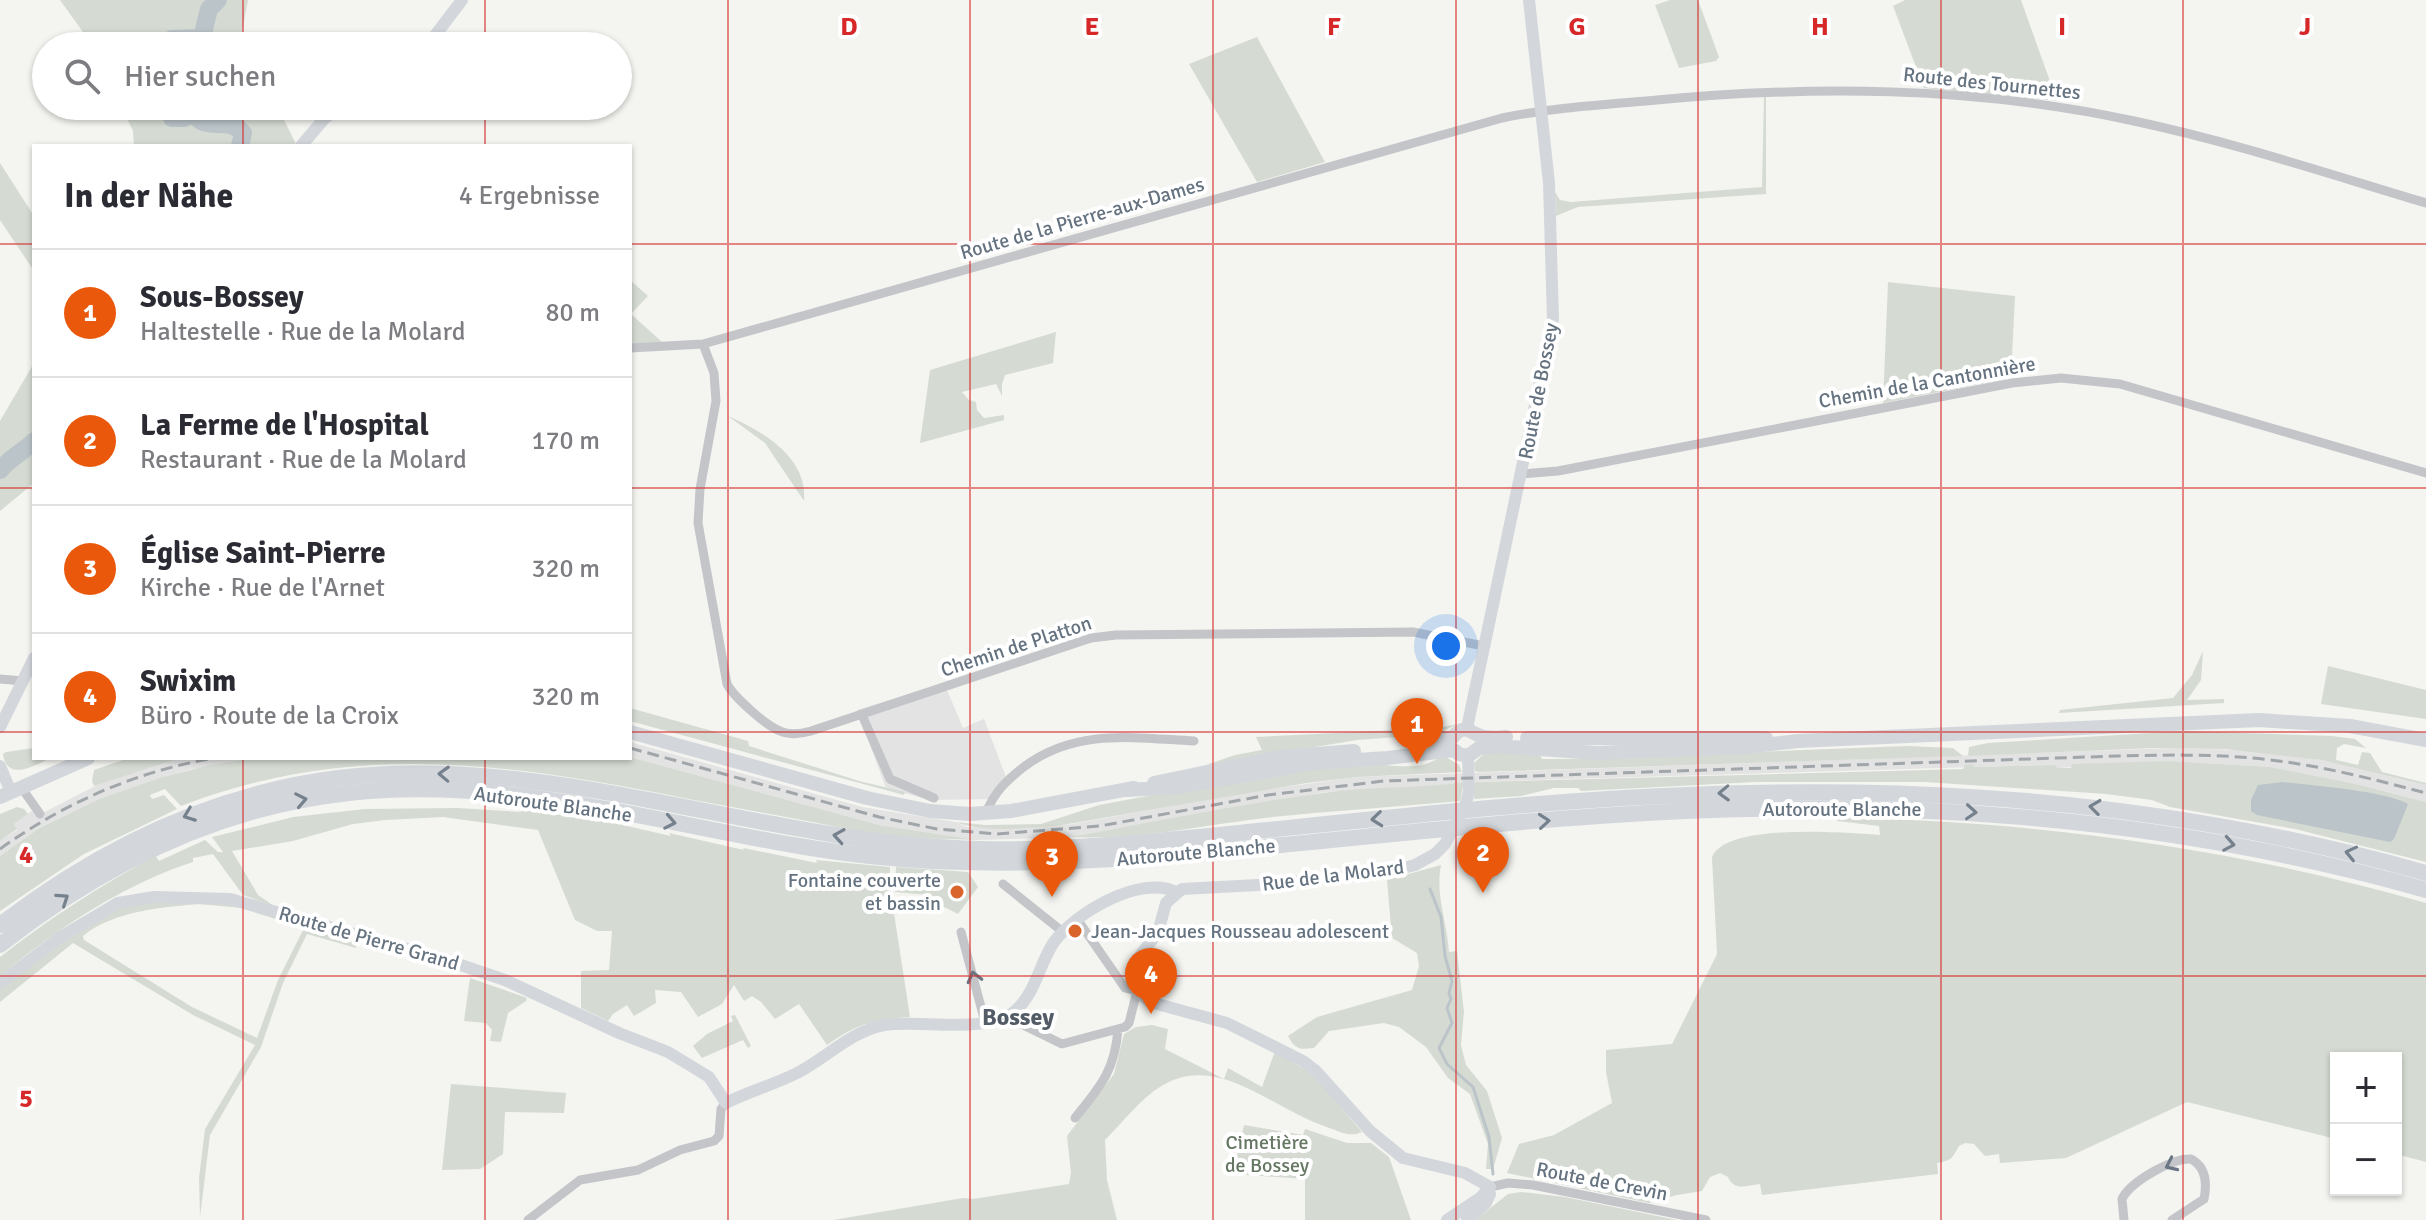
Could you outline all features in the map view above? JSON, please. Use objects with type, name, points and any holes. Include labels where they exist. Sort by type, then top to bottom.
[{"type":"highway","name":"Autoroute Blanche","points":[[0,925],[88,864],[171,822],[209,807],[271,790],[371,775],[441,774],[515,780],[861,840],[982,849],[1115,845],[1613,799],[1764,791],[1901,792],[2018,798],[2223,826],[2426,873]]},
{"type":"highway","name":"Autoroute Blanche","points":[[0,945],[80,887],[159,844],[256,810],[315,797],[363,791],[441,790],[514,796],[576,804],[798,846],[966,862],[1057,862],[1184,854],[1598,816],[1720,809],[1858,807],[1969,811],[2077,821],[2197,838],[2307,860],[2426,890]]},
{"type":"main road","points":[[632,733],[899,805],[930,811],[986,813],[1128,790],[1176,776],[1279,757],[1466,743],[1744,736],[1798,741],[2244,720],[2328,723],[2426,740]]},
{"type":"main road","points":[[10,792],[83,760]]},
{"type":"street","points":[[438,32],[462,0]]},
{"type":"street","name":"Route de Bossey","points":[[1466,743],[1553,320],[1550,206],[1529,0]]},
{"type":"street","name":"Route des Tournettes","points":[[1542,110],[1705,95],[1835,89],[1925,92],[2026,102],[2175,131],[2426,203]]},
{"type":"street","name":"Route de la Pierre-aux-Dames","points":[[632,348],[703,344],[1404,144],[1542,110]]},
{"type":"street","points":[[303,144],[323,120]]},
{"type":"street","name":"Chemin de Platton","points":[[703,344],[714,373],[716,401],[700,489],[698,523],[727,684],[756,713],[785,733],[804,733],[862,715],[1091,638],[1116,635],[1413,632],[1484,646]]},
{"type":"street","name":"Chemin de la Cantonnière","points":[[1522,474],[1545,474],[2001,385],[2061,378],[2120,384],[2426,473]]},
{"type":"street","points":[[0,727],[32,662]]},
{"type":"street","points":[[0,679],[23,681]]},
{"type":"street","points":[[862,715],[890,779],[934,798]]},
{"type":"street","points":[[986,813],[1003,783],[1053,748],[1102,738],[1194,741]]},
{"type":"street","name":"Rue de la Molard","points":[[1077,919],[1103,902],[1136,891],[1163,887],[1171,897],[1190,887],[1277,884],[1378,873],[1405,868],[1426,859],[1445,844],[1461,818],[1469,791],[1466,743]]},
{"type":"street","points":[[0,766],[10,792],[40,814]]},
{"type":"street","points":[[1003,884],[1063,932]]},
{"type":"street","name":"Route de Pierre Grand","points":[[0,983],[59,938],[118,903],[154,897],[230,899],[443,959],[505,980],[619,1033],[668,1052],[712,1080],[726,1103]]},
{"type":"street","points":[[1007,1017],[1062,1044],[1118,1029],[1129,1023],[1137,991],[1132,977],[1134,966],[1156,937],[1171,897]]},
{"type":"street","points":[[528,1220],[580,1180],[638,1170],[680,1150],[716,1140],[721,1109],[726,1103],[790,1077],[853,1037],[873,1028],[898,1024],[998,1021],[1007,1017],[1022,1004],[1038,978],[1052,945],[1077,919],[1125,988],[1137,991],[1150,1002],[1227,1023],[1293,1054],[1316,1071],[1370,1131],[1395,1152],[1411,1161],[1465,1173],[1490,1187]]},
{"type":"street","points":[[961,932],[985,1022]]},
{"type":"street","points":[[1075,1118],[1109,1073],[1117,1046],[1118,1029]]},
{"type":"street","points":[[2124,1220],[2122,1199],[2134,1183],[2180,1160],[2191,1159],[2199,1164],[2204,1175],[2204,1199],[2172,1220]]},
{"type":"street","name":"Route de Crevin","points":[[1490,1187],[1515,1182],[1706,1220]]},
{"type":"street","points":[[1447,1220],[1480,1198],[1490,1187]]},
{"type":"street","points":[[1467,1220],[1486,1203],[1490,1187]]},
{"type":"shaded area","points":[[944,683],[963,728],[984,719],[1007,780],[992,799],[930,800],[886,788],[857,710]]},
{"type":"shaded area","points":[[632,743],[862,807],[955,822],[967,827],[1021,828],[1072,824],[1255,791],[1357,777],[2175,748],[2242,750],[2321,760],[2426,785],[2426,802],[2271,767],[2170,761],[2057,768],[2056,765],[1464,782],[1326,792],[1070,837],[977,840],[879,825],[632,758]]},
{"type":"shaded area","points":[[174,760],[246,760],[188,770],[99,799],[40,827],[0,856],[0,841],[17,830],[14,824],[32,811],[37,816],[101,783]]},
{"type":"shaded area","points":[[2282,782],[2366,792],[2408,804],[2390,842],[2257,815],[2251,811],[2251,800],[2258,785]]},
{"type":"green space","points":[[60,0],[248,0],[242,32],[83,32]]},
{"type":"green space","points":[[1670,0],[1698,0],[1719,57],[1716,61],[1679,68],[1655,5]]},
{"type":"green space","points":[[1905,0],[2021,0],[2057,101],[1924,88],[1893,6]]},
{"type":"green space","points":[[1257,37],[1325,162],[1257,182],[1189,64]]},
{"type":"green space","points":[[1764,96],[1766,194],[1578,207],[1556,216],[1555,192],[1560,200],[1571,202],[1762,187]]},
{"type":"green space","points":[[128,120],[284,120],[296,144],[134,144]]},
{"type":"green space","points":[[0,163],[32,213],[32,268],[0,220]]},
{"type":"green space","points":[[632,282],[648,296],[632,313]]},
{"type":"green space","points":[[1888,282],[2015,296],[2011,378],[1883,403]]},
{"type":"green space","points":[[632,315],[662,342],[632,344]]},
{"type":"green space","points":[[1056,332],[1053,363],[1005,375],[1002,396],[996,384],[962,392],[969,400],[976,402],[977,410],[984,418],[1004,415],[1004,420],[920,443],[930,370]]},
{"type":"green space","points":[[32,366],[32,485],[0,511],[0,421]]},
{"type":"green space","points":[[728,416],[755,429],[791,459],[799,471],[804,501],[765,443]]},
{"type":"green space","points":[[2203,651],[2201,680],[2187,700],[2224,699],[2224,703],[2059,713],[2060,710],[2173,698],[2192,675]]},
{"type":"green space","points":[[2328,666],[2426,690],[2426,719],[2321,704]]},
{"type":"green space","points":[[632,709],[748,741],[749,746],[859,781],[905,792],[904,795],[632,722]]},
{"type":"green space","points":[[1458,724],[1437,734],[1357,740],[1206,765],[1262,750],[1256,737],[1436,728]]},
{"type":"green space","points":[[2183,731],[2355,739],[2366,748],[2344,744],[2337,748],[2336,760],[2358,765],[2362,752],[2370,753],[2382,772],[2426,785],[2321,760],[2226,749],[2154,748],[1968,756],[1969,747],[1988,743]]},
{"type":"green space","points":[[1907,746],[1953,748],[1963,756],[1479,772],[1475,771],[1474,763],[1487,751],[1538,752],[1542,759],[1569,759]]},
{"type":"green space","points":[[32,748],[32,760],[46,760],[15,770],[6,763],[3,754]]},
{"type":"green space","points":[[1446,757],[1459,765],[1462,772],[1357,777],[1307,783],[1056,826],[992,829],[955,822],[1041,824],[1099,805],[1250,777],[1372,763],[1415,766]]},
{"type":"green space","points":[[632,758],[879,825],[977,840],[881,835],[623,787],[496,768],[434,764],[371,765],[308,772],[245,785],[181,806],[165,789],[150,795],[152,799],[164,795],[177,809],[84,854],[0,911],[0,856],[39,828],[99,799],[210,765],[244,760],[632,760]]},
{"type":"green space","points":[[123,760],[174,760],[94,786],[94,770]]},
{"type":"green space","points":[[2170,761],[2271,767],[2426,802],[2426,862],[2295,829],[2170,807],[2152,800],[1925,782],[1756,782],[1581,791],[1578,788],[1554,788],[1521,796],[1474,799],[1475,782],[1963,769],[1965,765],[1972,764],[1974,767],[2056,765],[2057,768],[2071,768],[2072,764]]},
{"type":"green space","points":[[1464,782],[1460,801],[1264,818],[1143,834],[1070,837],[1291,797]]},
{"type":"green space","points":[[17,807],[28,814],[14,824],[17,829],[0,841],[0,814]]},
{"type":"green space","points":[[457,808],[521,812],[522,808],[598,822],[596,819],[817,863],[816,860],[890,867],[890,887],[910,1017],[866,1024],[827,1045],[799,1004],[775,1019],[752,996],[744,1001],[734,985],[722,1004],[698,1017],[681,992],[655,990],[656,1003],[634,1016],[627,1005],[608,1021],[581,1008],[581,971],[609,970],[612,931],[597,931],[575,920],[538,830],[443,817],[353,824],[293,841],[232,851],[258,895],[274,906],[243,895],[213,854],[193,858],[193,862],[141,883],[91,910],[0,976],[0,957],[75,903],[156,856],[159,861],[205,840],[218,852],[223,852],[212,837],[293,817],[365,809]]},
{"type":"green space","points":[[1837,818],[1910,820],[2134,841],[2283,867],[2426,903],[2426,1162],[2402,1156],[2402,1052],[2330,1052],[2330,1138],[2187,1102],[2066,1158],[2000,1163],[1999,1154],[1985,1156],[1974,1144],[1965,1143],[1949,1159],[1937,1163],[1938,1174],[1762,1195],[1760,1184],[1737,1186],[1720,1173],[1710,1177],[1702,1191],[1649,1203],[1507,1173],[1519,1144],[1554,1135],[1612,1103],[1606,1072],[1606,1050],[1672,1044],[1717,954],[1712,857],[1722,846],[1763,834],[1789,832],[1880,835],[1879,826],[1837,821]]},
{"type":"green space","points":[[1441,865],[1439,887],[1442,908],[1449,952],[1457,951],[1464,1012],[1461,1045],[1466,1065],[1487,1091],[1502,1138],[1493,1169],[1486,1169],[1488,1144],[1470,1094],[1448,1078],[1426,1047],[1399,1027],[1384,1023],[1329,1031],[1314,1048],[1309,1049],[1295,1046],[1288,1036],[1317,1017],[1412,990],[1419,966],[1417,953],[1392,938],[1387,880]]},
{"type":"green space","points":[[896,867],[968,872],[978,887],[958,914],[940,905],[937,899],[931,904],[929,895],[895,892]]},
{"type":"green space","points":[[144,902],[228,904],[357,941],[356,948],[307,934],[283,983],[261,1047],[210,1135],[200,1217],[199,1178],[205,1129],[255,1045],[193,1015],[73,943],[0,1002],[0,989],[49,949],[86,924],[125,906]],"holes":[[[200,904],[241,908],[304,928],[278,980],[257,1038],[192,1007],[84,940],[83,936],[109,921],[155,909]]]},
{"type":"green space","points":[[470,978],[527,998],[508,1013],[501,1042],[490,1041],[492,1030],[486,1023],[464,1021]]},
{"type":"green space","points":[[735,1015],[751,1046],[748,1048],[743,1040],[702,1058],[693,1046],[707,1034],[733,1021],[731,1016]]},
{"type":"green space","points":[[1152,1025],[1168,1029],[1165,1049],[1224,1079],[1228,1068],[1262,1087],[1275,1051],[1312,1074],[1362,1132],[1349,1134],[1335,1130],[1226,1080],[1205,1075],[1184,1077],[1163,1085],[1147,1097],[1105,1140],[1107,1180],[1117,1220],[833,1220],[1069,1184],[1071,1173],[1067,1136],[1114,1074],[1124,1034],[1136,1027]]},
{"type":"green space","points":[[451,1084],[566,1093],[564,1113],[505,1112],[503,1154],[480,1169],[442,1170]]},
{"type":"green space","name":"Cimetière de Bossey","points":[[1244,1125],[1303,1135],[1305,1129],[1347,1143],[1371,1143],[1389,1157],[1411,1220],[1305,1220],[1305,1179],[1233,1174]]},
{"type":"green space","points":[[1521,1192],[1565,1197],[1677,1220],[1475,1220],[1508,1194]]},
{"type":"waterway","points":[[203,32],[209,9],[218,0]]},
{"type":"waterway","points":[[200,120],[238,129],[243,133],[240,144]]},
{"type":"waterway","points":[[0,470],[32,443]]},
{"type":"waterway","points":[[1430,889],[1441,917],[1445,956],[1452,981],[1447,1008],[1452,1023],[1439,1048],[1447,1064],[1473,1087],[1489,1137],[1493,1174]]},
{"type":"railway","points":[[632,749],[879,817],[937,829],[996,834],[1100,826],[1268,795],[1384,781],[2117,756],[2201,755],[2274,760],[2426,793]]},
{"type":"railway","points":[[0,849],[50,817],[102,791],[158,771],[205,760]]},
{"type":"place","name":"Sous-Bossey","points":[[1417,764]]},
{"type":"place","name":"Fontaine couverte et bassin","points":[[957,892]]},
{"type":"place","name":"La Ferme de l'Hospital","points":[[1483,893]]},
{"type":"place","name":"Église Saint-Pierre","points":[[1052,897]]},
{"type":"place","name":"Jean-Jacques Rousseau adolescent","points":[[1075,931]]},
{"type":"place","name":"Swixim","points":[[1151,1014]]},
{"type":"district","name":"Bossey","points":[[1018,1017]]}]
